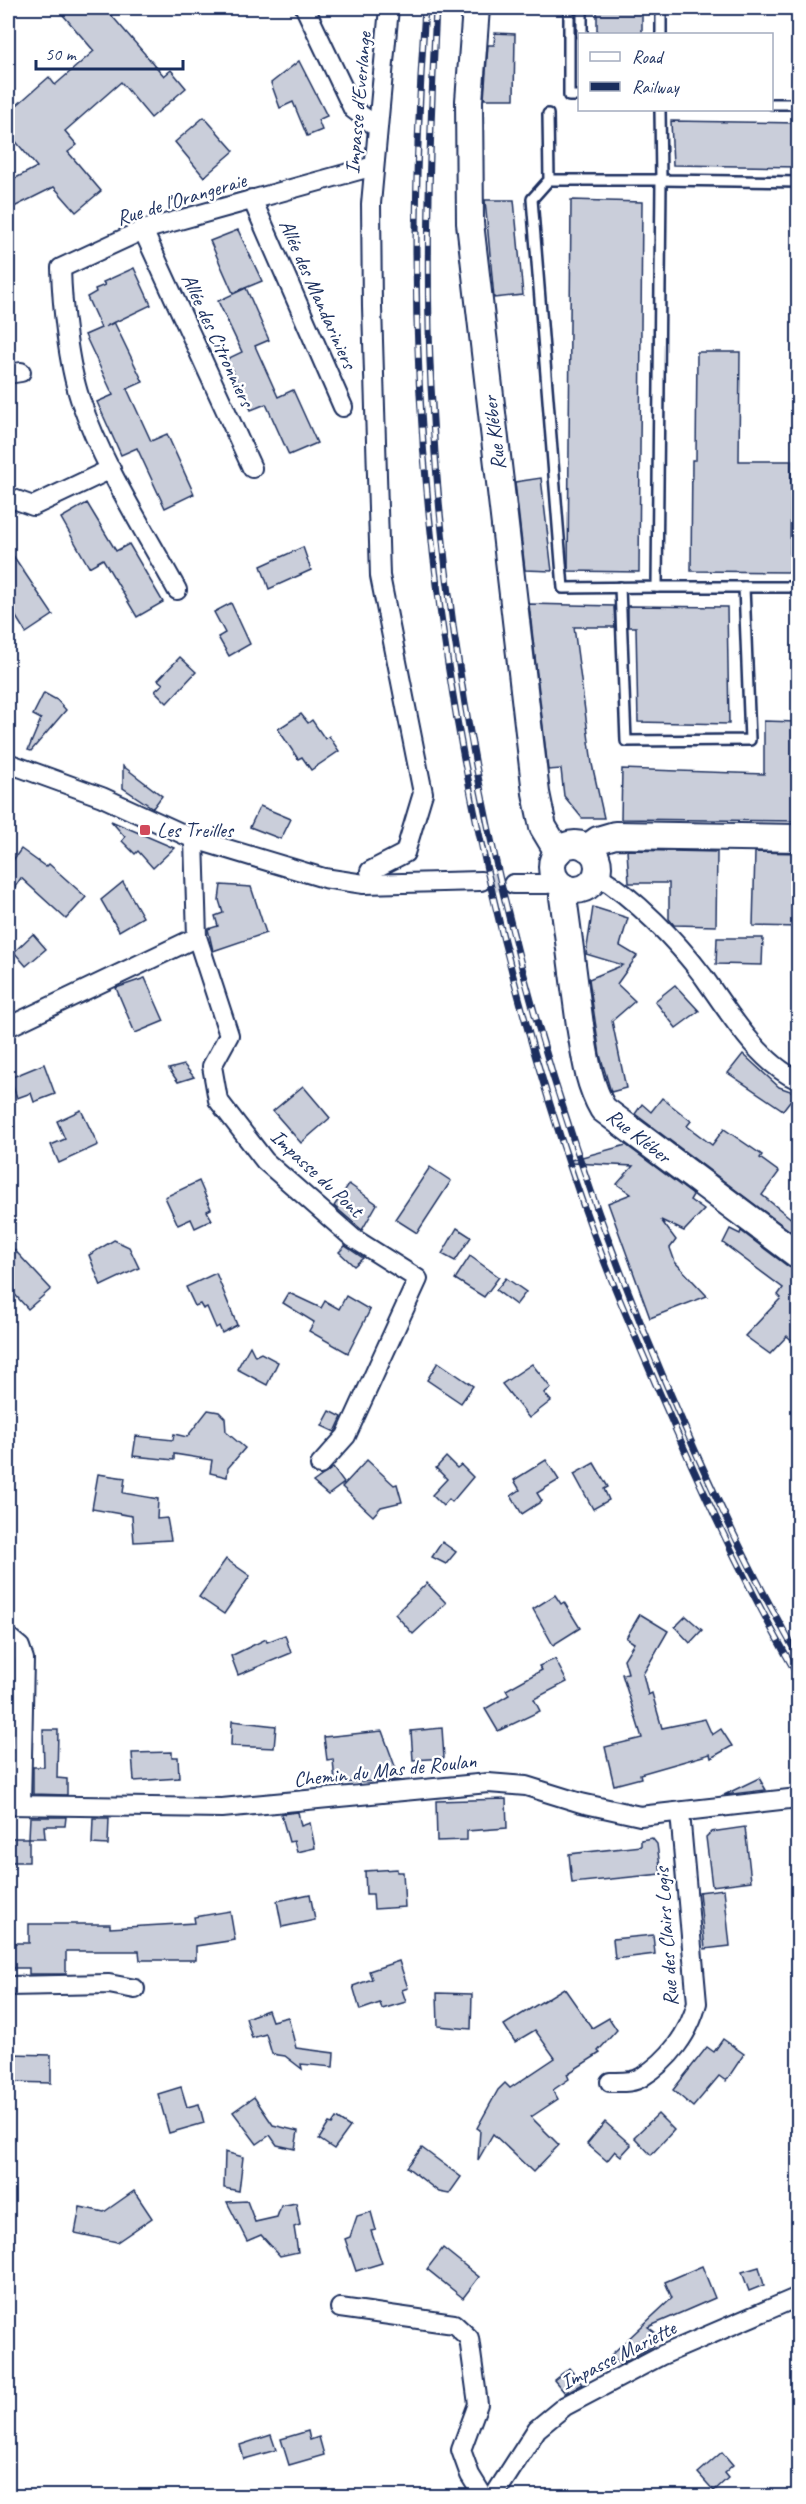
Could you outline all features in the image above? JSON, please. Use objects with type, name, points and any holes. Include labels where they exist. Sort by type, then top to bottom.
[{"type":"street","points":[[305,8],[353,109],[377,127]]},
{"type":"street","name":"Impasse d'Everlange","points":[[370,871],[405,853],[423,793],[380,576],[371,204],[389,8]]},
{"type":"street","name":"Rue Kléber","points":[[476,8],[470,101],[470,223],[536,793],[543,827],[558,852],[552,866],[561,884],[564,897],[587,1069],[593,1092],[603,1109],[798,1255]]},
{"type":"street","name":"Rue de l'Orangeraie","points":[[177,590],[111,469],[80,398],[62,297],[62,268],[142,230],[374,165]]},
{"type":"street","name":"Allée des Mandariniers","points":[[252,199],[343,407]]},
{"type":"street","name":"Allée des Citronniers","points":[[142,230],[252,468]]},
{"type":"street","points":[[8,497],[33,506],[111,469]]},
{"type":"street","points":[[8,763],[102,797],[194,839],[334,879],[364,884],[481,881]]},
{"type":"street","points":[[587,848],[598,840],[615,835],[798,838]]},
{"type":"street","name":"Impasse du Pont","points":[[194,839],[197,938],[229,1035],[212,1066],[218,1100],[274,1168],[353,1238],[418,1278],[346,1436],[320,1465]]},
{"type":"street","points":[[513,884],[561,884],[584,888],[597,874],[596,860],[587,848],[572,845],[558,852]]},
{"type":"street","points":[[597,874],[673,939],[731,1018],[784,1073],[798,1080]]},
{"type":"street","points":[[8,1027],[197,938]]},
{"type":"street","points":[[8,1637],[20,1647],[24,1659],[14,1805]]},
{"type":"street","name":"Chemin du Mas de Roulan","points":[[14,1805],[222,1808],[488,1783],[526,1786],[581,1803],[640,1816],[798,1798]]},
{"type":"street","name":"Rue des Clairs Logis","points":[[610,2082],[626,2082],[641,2078],[682,2040],[693,2020],[697,2003],[680,1813]]},
{"type":"street","points":[[8,1986],[109,1984],[135,1989]]},
{"type":"street","name":"Impasse Mariette","points":[[494,2496],[537,2429],[565,2406],[660,2356],[798,2297]]},
{"type":"street","points":[[340,2308],[454,2324],[469,2338],[478,2404],[461,2450],[470,2475],[483,2496]]},
{"type":"lane","points":[[569,8],[569,96],[578,96]]},
{"type":"lane","points":[[582,8],[582,33]]},
{"type":"lane","points":[[661,8],[661,33]]},
{"type":"lane","points":[[773,104],[798,104]]},
{"type":"lane","points":[[657,587],[660,111]]},
{"type":"lane","points":[[548,114],[549,180],[532,199],[563,588],[798,588]]},
{"type":"lane","points":[[549,180],[798,182]]},
{"type":"lane","points":[[620,587],[626,741],[750,740],[744,587]]},
{"type":"building","points":[[57,8],[105,8],[164,76],[171,70],[186,88],[151,118],[121,82],[65,131],[77,145],[68,152],[101,191],[76,212],[54,187],[8,210],[8,182],[37,167],[8,132],[8,113],[49,77],[55,85],[94,51]]},
{"type":"building","points":[[597,8],[642,8],[642,33],[597,33]]},
{"type":"building","points":[[495,33],[515,34],[514,99],[484,99],[488,45],[494,45]]},
{"type":"building","points":[[299,61],[327,116],[318,120],[322,130],[307,136],[293,102],[280,108],[271,83]]},
{"type":"building","points":[[204,117],[234,151],[204,177],[175,142]]},
{"type":"building","points":[[671,121],[798,123],[798,167],[673,165]]},
{"type":"building","points":[[485,200],[514,200],[523,295],[494,298]]},
{"type":"building","points":[[571,200],[642,202],[639,572],[568,571]]},
{"type":"building","points":[[238,230],[262,281],[233,293],[210,241]]},
{"type":"building","points":[[134,268],[151,305],[114,323],[143,382],[127,389],[151,441],[167,434],[194,494],[165,508],[137,448],[121,455],[97,402],[113,395],[85,335],[101,328],[87,297],[96,292],[95,289],[105,285],[103,282]]},
{"type":"building","points":[[246,288],[269,340],[255,346],[278,397],[293,390],[317,443],[289,455],[266,404],[251,410],[227,359],[242,352],[218,301]]},
{"type":"building","points":[[697,352],[740,352],[739,461],[791,461],[790,572],[691,571],[692,460],[696,460]]},
{"type":"building","points":[[541,478],[552,571],[525,570],[515,482]]},
{"type":"building","points":[[87,503],[116,551],[129,544],[163,602],[137,617],[103,559],[89,567],[61,518]]},
{"type":"building","points":[[303,547],[311,570],[269,589],[261,566]]},
{"type":"building","points":[[8,548],[53,615],[26,633],[8,604]]},
{"type":"building","points":[[231,603],[250,644],[229,656],[218,637],[225,633],[214,612]]},
{"type":"building","points":[[529,604],[614,606],[615,627],[574,627],[592,764],[604,818],[582,818],[564,796],[561,769],[548,770]]},
{"type":"building","points":[[628,606],[727,607],[729,724],[638,722],[636,627],[628,627]]},
{"type":"building","points":[[180,657],[196,672],[167,703],[155,691],[163,684],[158,680]]},
{"type":"building","points":[[44,693],[57,700],[66,710],[31,751],[28,750],[41,719],[33,715]]},
{"type":"building","points":[[301,714],[308,723],[312,720],[325,739],[329,736],[339,751],[311,770],[302,757],[298,759],[278,729]]},
{"type":"building","points":[[764,721],[797,722],[798,821],[621,819],[622,769],[764,774]]},
{"type":"building","points":[[123,766],[162,796],[153,808],[123,788]]},
{"type":"building","points":[[260,806],[291,819],[281,839],[250,827]]},
{"type":"building","points":[[111,821],[174,848],[153,868],[138,851],[135,854],[122,841],[125,837]]},
{"type":"building","points":[[21,849],[46,867],[49,864],[86,897],[66,919],[21,878],[8,897],[8,867]]},
{"type":"building","points":[[627,850],[717,852],[716,926],[674,925],[669,919],[669,883],[629,883]]},
{"type":"building","points":[[755,852],[798,853],[798,927],[753,926]]},
{"type":"building","points":[[123,882],[143,917],[119,931],[101,900]]},
{"type":"building","points":[[221,885],[251,887],[266,933],[213,951],[208,929],[218,926],[215,916],[223,913],[219,900]]},
{"type":"building","points":[[593,907],[628,918],[620,946],[637,956],[617,984],[635,1001],[612,1021],[626,1088],[611,1092],[600,1055],[589,979],[623,965],[586,954]]},
{"type":"building","points":[[33,934],[46,949],[26,966],[14,952]]},
{"type":"building","points":[[717,938],[763,938],[762,965],[716,964]]},
{"type":"building","points":[[145,978],[164,1021],[135,1033],[116,988]]},
{"type":"building","points":[[675,985],[699,1011],[676,1028],[655,1001]]},
{"type":"building","points":[[743,1054],[779,1087],[796,1093],[783,1110],[728,1073]]},
{"type":"building","points":[[44,1064],[55,1094],[34,1102],[31,1093],[17,1098],[10,1078]]},
{"type":"building","points":[[184,1065],[194,1077],[178,1082],[169,1069]]},
{"type":"building","points":[[303,1086],[330,1118],[301,1143],[273,1111]]},
{"type":"building","points":[[662,1098],[691,1121],[687,1126],[712,1145],[724,1129],[762,1155],[760,1158],[779,1172],[762,1195],[798,1224],[798,1237],[635,1114],[642,1104],[651,1112]]},
{"type":"building","points":[[81,1110],[98,1145],[59,1163],[51,1145],[65,1139],[57,1121]]},
{"type":"building","points":[[626,1145],[693,1195],[690,1200],[704,1210],[684,1231],[661,1220],[676,1240],[670,1248],[675,1262],[707,1296],[650,1318],[608,1203],[631,1194],[617,1184],[633,1166],[572,1163],[571,1160]]},
{"type":"building","points":[[430,1167],[451,1181],[417,1233],[395,1219]]},
{"type":"building","points":[[199,1181],[211,1209],[207,1211],[212,1220],[195,1228],[191,1219],[178,1225],[165,1197]]},
{"type":"building","points":[[349,1184],[377,1204],[362,1230],[334,1206]]},
{"type":"building","points":[[457,1228],[471,1237],[455,1261],[442,1254]]},
{"type":"building","points":[[730,1229],[740,1234],[741,1231],[789,1267],[798,1270],[798,1346],[787,1336],[770,1354],[745,1336],[781,1298],[778,1295],[783,1288],[723,1243]]},
{"type":"building","points":[[114,1240],[129,1247],[139,1268],[101,1286],[89,1255]]},
{"type":"building","points":[[8,1243],[51,1289],[28,1309],[8,1287]]},
{"type":"building","points":[[345,1246],[363,1258],[354,1266],[339,1252]]},
{"type":"building","points":[[470,1256],[499,1277],[484,1297],[455,1279]]},
{"type":"building","points":[[216,1273],[237,1325],[222,1333],[219,1326],[216,1328],[207,1307],[203,1309],[200,1304],[195,1306],[186,1287]]},
{"type":"building","points":[[506,1278],[526,1292],[516,1305],[496,1290]]},
{"type":"building","points":[[289,1293],[321,1308],[325,1301],[339,1309],[346,1296],[370,1310],[348,1353],[309,1331],[314,1322],[283,1303]]},
{"type":"building","points":[[250,1346],[255,1356],[261,1353],[278,1362],[267,1385],[237,1369]]},
{"type":"building","points":[[438,1362],[473,1386],[461,1403],[427,1380]]},
{"type":"building","points":[[532,1364],[551,1388],[544,1393],[551,1401],[529,1418],[502,1384]]},
{"type":"building","points":[[208,1410],[219,1412],[225,1418],[226,1432],[245,1448],[228,1468],[227,1477],[210,1473],[212,1460],[174,1454],[174,1460],[133,1456],[136,1436],[173,1440],[174,1434],[187,1437]]},
{"type":"building","points":[[330,1411],[342,1417],[335,1432],[322,1426]]},
{"type":"building","points":[[446,1457],[457,1468],[461,1465],[473,1477],[452,1502],[449,1499],[443,1506],[432,1495],[447,1479],[436,1468]]},
{"type":"building","points":[[367,1460],[394,1485],[397,1484],[402,1502],[381,1507],[373,1516],[342,1487]]},
{"type":"building","points":[[546,1460],[559,1480],[537,1493],[542,1501],[522,1514],[511,1496],[520,1490],[514,1480]]},
{"type":"building","points":[[594,1463],[608,1487],[604,1489],[609,1500],[593,1509],[574,1474]]},
{"type":"building","points":[[333,1468],[344,1483],[328,1495],[313,1482]]},
{"type":"building","points":[[98,1474],[125,1478],[123,1493],[158,1499],[157,1519],[167,1518],[171,1540],[134,1542],[132,1516],[92,1509]]},
{"type":"building","points":[[442,1542],[456,1552],[446,1564],[432,1557]]},
{"type":"building","points":[[226,1559],[250,1576],[224,1614],[199,1597]]},
{"type":"building","points":[[427,1583],[446,1603],[413,1634],[395,1614]]},
{"type":"building","points":[[555,1595],[561,1604],[564,1602],[580,1628],[553,1645],[533,1609]]},
{"type":"building","points":[[640,1614],[668,1631],[643,1674],[648,1695],[652,1693],[662,1728],[705,1719],[712,1735],[721,1729],[732,1746],[711,1758],[710,1754],[640,1774],[641,1778],[614,1785],[605,1747],[642,1738],[622,1674],[628,1673],[624,1659],[634,1643],[626,1638]]},
{"type":"building","points":[[686,1616],[702,1630],[690,1643],[675,1627]]},
{"type":"building","points":[[285,1635],[291,1653],[238,1675],[231,1656],[266,1639],[267,1642]]},
{"type":"building","points":[[555,1659],[567,1682],[534,1699],[540,1711],[498,1731],[485,1709],[509,1695],[506,1690],[542,1670],[539,1666]]},
{"type":"building","points":[[232,1721],[276,1726],[274,1748],[231,1746]]},
{"type":"building","points":[[442,1728],[444,1758],[413,1760],[411,1731]]},
{"type":"building","points":[[43,1730],[58,1730],[57,1778],[67,1779],[67,1795],[33,1794],[33,1767],[44,1767]]},
{"type":"building","points":[[382,1731],[400,1780],[335,1783],[333,1759],[327,1760],[324,1737]]},
{"type":"building","points":[[172,1752],[172,1757],[178,1757],[179,1778],[134,1781],[132,1753]]},
{"type":"building","points":[[759,1778],[766,1790],[724,1795]]},
{"type":"building","points":[[506,1799],[507,1828],[467,1831],[467,1840],[437,1841],[436,1801]]},
{"type":"building","points":[[298,1812],[301,1826],[310,1823],[315,1848],[297,1852],[294,1841],[289,1842],[281,1814]]},
{"type":"building","points":[[30,1817],[66,1817],[65,1826],[44,1826],[45,1838],[29,1838]]},
{"type":"building","points":[[93,1818],[109,1818],[108,1845],[92,1844]]},
{"type":"building","points":[[745,1827],[751,1881],[712,1886],[706,1837],[711,1832]]},
{"type":"building","points":[[8,1838],[29,1838],[29,1862],[8,1862]]},
{"type":"building","points":[[652,1838],[657,1844],[661,1874],[572,1883],[569,1854],[641,1846],[641,1840]]},
{"type":"building","points":[[397,1869],[397,1872],[403,1872],[405,1907],[374,1909],[373,1894],[366,1894],[365,1871]]},
{"type":"building","points":[[724,1889],[730,1946],[705,1949],[699,1892]]},
{"type":"building","points":[[310,1894],[315,1920],[282,1927],[277,1901]]},
{"type":"building","points":[[230,1911],[235,1940],[196,1946],[196,1960],[140,1960],[139,1951],[66,1951],[66,1974],[29,1974],[29,1968],[8,1968],[8,1943],[29,1943],[29,1924],[110,1924],[110,1928],[195,1923],[194,1917]]},
{"type":"building","points":[[653,1935],[655,1954],[615,1959],[613,1939]]},
{"type":"building","points":[[399,1961],[408,1988],[402,1990],[406,2002],[382,2009],[380,2003],[360,2010],[353,1986],[372,1979],[369,1971]]},
{"type":"building","points":[[564,1988],[592,2028],[609,2018],[617,2030],[598,2051],[600,2053],[567,2074],[569,2079],[553,2090],[558,2099],[531,2117],[559,2145],[533,2172],[493,2134],[478,2160],[480,2130],[477,2128],[498,2090],[505,2083],[510,2088],[555,2058],[535,2030],[515,2042],[504,2025]]},
{"type":"building","points":[[437,1993],[472,1994],[471,2029],[438,2026]]},
{"type":"building","points":[[268,2010],[272,2021],[288,2017],[296,2048],[334,2053],[333,2067],[301,2064],[302,2069],[285,2056],[272,2054],[266,2034],[252,2038],[246,2018]]},
{"type":"building","points":[[723,2039],[744,2054],[726,2081],[719,2076],[693,2107],[673,2090],[707,2047],[714,2052]]},
{"type":"building","points":[[11,2054],[51,2055],[51,2083],[11,2082]]},
{"type":"building","points":[[181,2087],[187,2107],[199,2104],[204,2123],[169,2133],[158,2094]]},
{"type":"building","points":[[254,2097],[273,2125],[298,2131],[295,2149],[277,2145],[270,2135],[257,2144],[233,2112]]},
{"type":"building","points":[[658,2114],[674,2130],[651,2155],[634,2137]]},
{"type":"building","points":[[336,2118],[350,2127],[334,2149],[319,2139],[329,2123],[332,2124]]},
{"type":"building","points":[[605,2122],[631,2145],[621,2156],[615,2151],[607,2161],[587,2144]]},
{"type":"building","points":[[422,2148],[461,2177],[449,2194],[439,2192],[407,2167]]},
{"type":"building","points":[[225,2152],[243,2157],[239,2191],[224,2188]]},
{"type":"building","points":[[134,2191],[152,2218],[117,2242],[75,2233],[80,2207],[104,2212]]},
{"type":"building","points":[[247,2201],[255,2222],[277,2217],[281,2206],[296,2203],[300,2225],[294,2227],[298,2252],[280,2256],[261,2235],[247,2241],[227,2202]]},
{"type":"building","points":[[371,2212],[376,2230],[371,2231],[382,2263],[356,2271],[345,2239],[350,2237],[357,2216]]},
{"type":"building","points":[[443,2248],[479,2277],[463,2298],[427,2269]]},
{"type":"building","points":[[702,2266],[715,2298],[648,2327],[661,2337],[652,2347],[620,2364],[611,2355],[672,2298],[665,2282]]},
{"type":"building","points":[[759,2267],[764,2285],[749,2291],[742,2272]]},
{"type":"building","points":[[569,2368],[582,2384],[565,2393],[554,2380]]},
{"type":"building","points":[[308,2431],[310,2440],[319,2437],[324,2455],[289,2465],[281,2439]]},
{"type":"building","points":[[271,2435],[276,2450],[244,2459],[240,2445]]},
{"type":"building","points":[[722,2452],[733,2465],[724,2473],[728,2478],[714,2491],[698,2473]]},
{"type":"tunnel","points":[[481,881],[513,884]]},
{"type":"railway","points":[[425,8],[417,184],[418,363],[426,482],[439,601],[457,720],[480,838],[507,954],[540,1070],[594,1235],[635,1337],[706,1497],[759,1606],[798,1676]]},
{"type":"railway","points":[[436,8],[430,149],[428,291],[431,386],[440,515],[456,643],[477,770],[504,896],[537,1021],[575,1145],[618,1266],[712,1489],[798,1656]]},
{"type":"place","name":"Les Treilles","points":[[145,830]]}]
